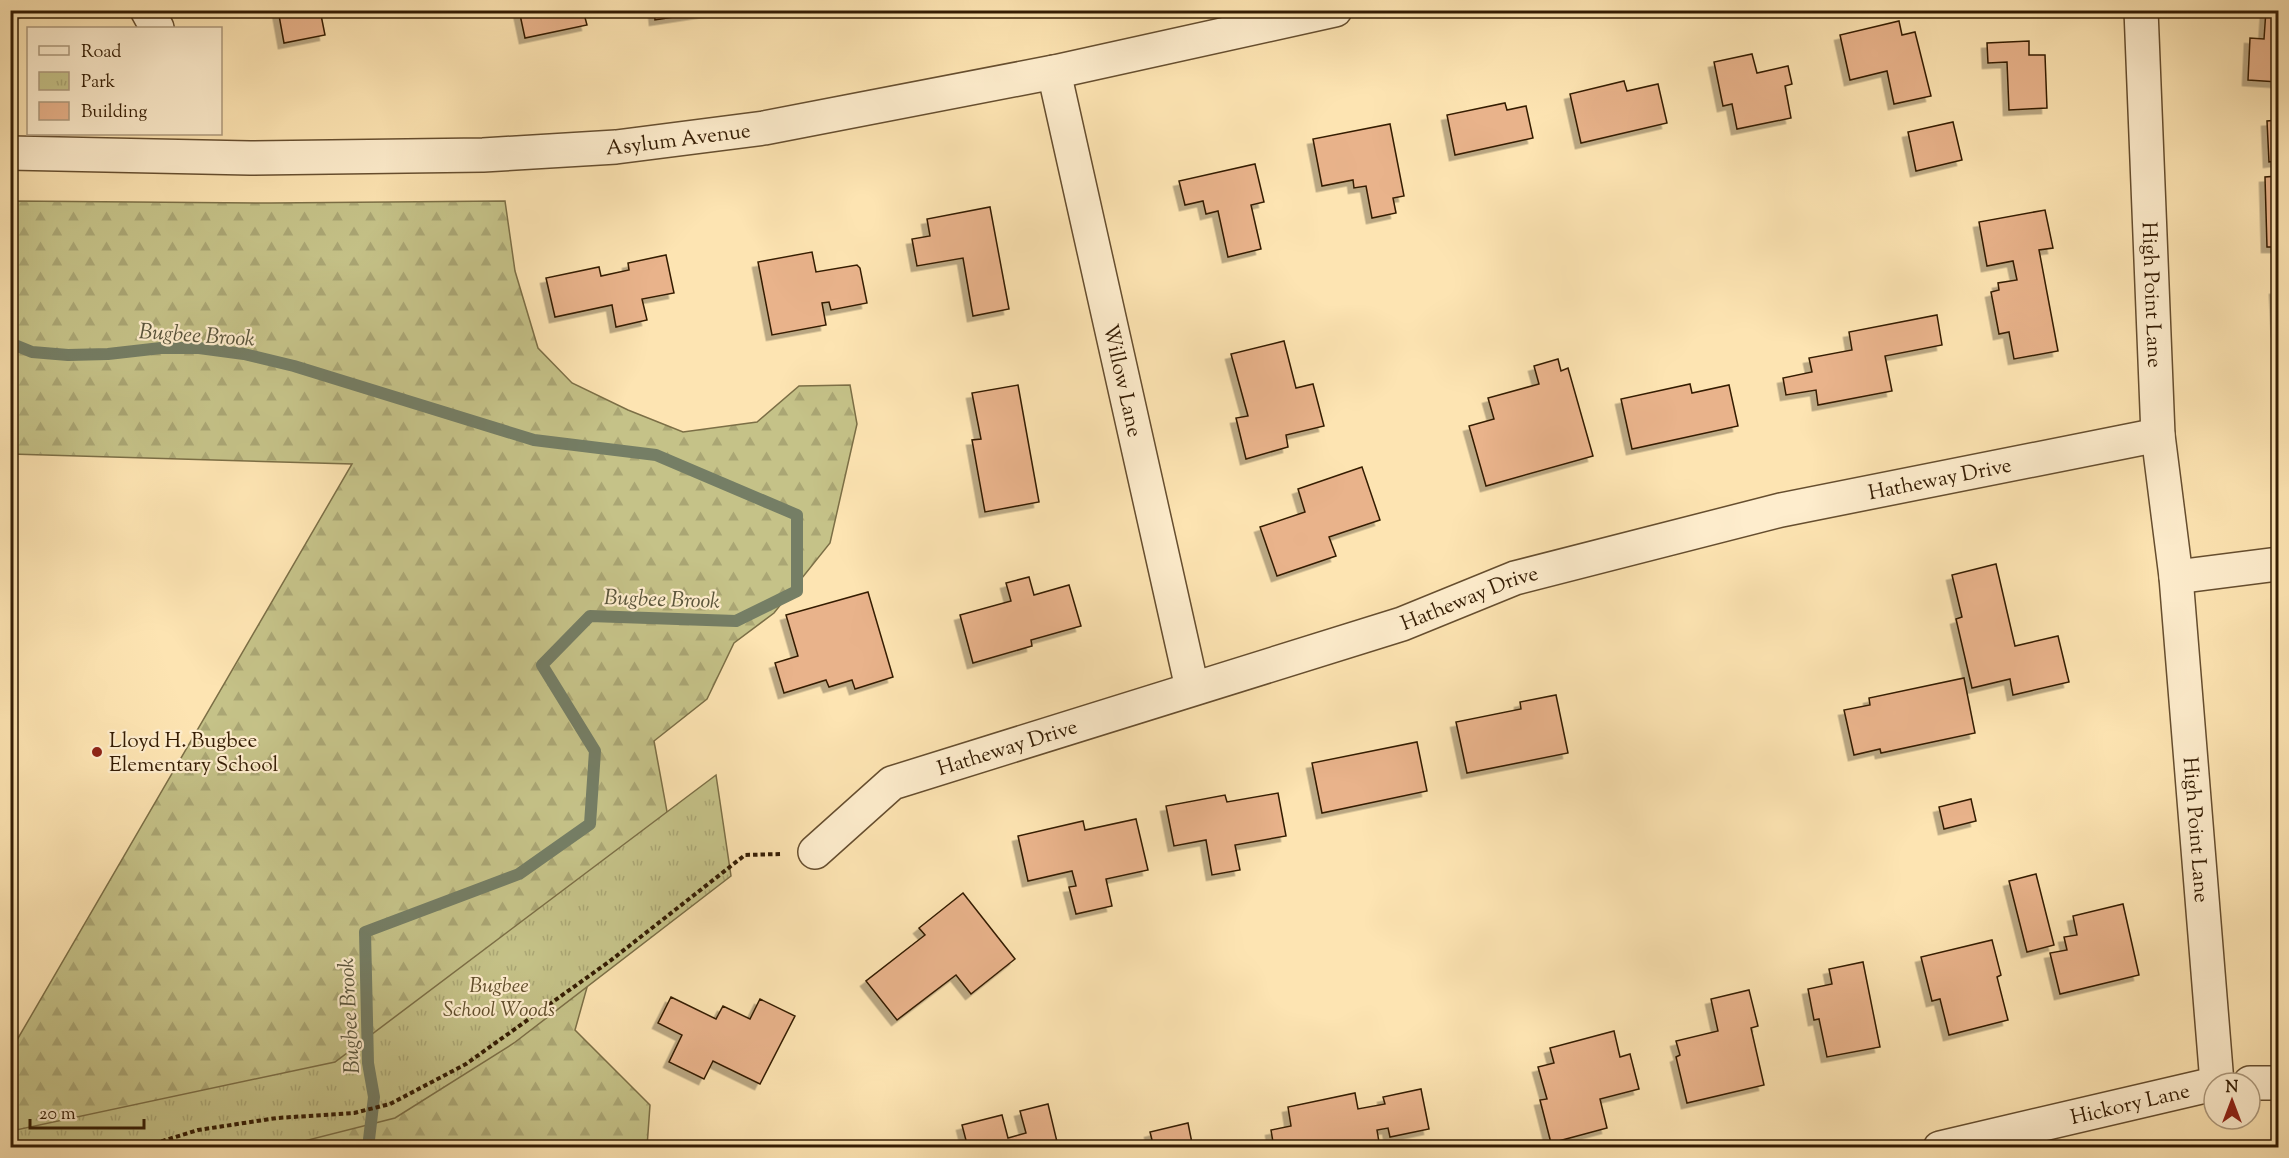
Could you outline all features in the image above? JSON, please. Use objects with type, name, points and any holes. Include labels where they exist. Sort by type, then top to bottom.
[{"type":"street","points":[[147,10],[156,27]]},
{"type":"street","name":"Asylum Avenue","points":[[10,153],[181,145],[250,158],[483,155],[616,147],[764,128],[1054,72],[1335,10]]},
{"type":"street","name":"High Point Lane","points":[[2141,10],[2158,435],[2176,577],[2215,1071]]},
{"type":"street","name":"Willow Lane","points":[[1054,72],[1192,688]]},
{"type":"street","name":"Hatheway Drive","points":[[815,852],[892,783],[1402,624],[1515,578],[1781,510],[2158,435]]},
{"type":"street","points":[[2176,577],[2278,564]]},
{"type":"street","points":[[2262,1083],[2278,1083]]},
{"type":"street","name":"Hickory Lane","points":[[1940,1148],[2202,1086]]},
{"type":"path","points":[[140,1148],[198,1130],[277,1118],[354,1113],[390,1104],[466,1064],[610,961],[745,855],[815,852]]},
{"type":"green space","points":[[11,201],[270,203],[505,201],[515,271],[538,348],[572,383],[628,410],[683,432],[757,422],[799,386],[850,385],[857,424],[830,543],[774,613],[734,643],[707,699],[654,741],[668,817],[600,941],[575,1030],[650,1105],[647,1147],[11,1147],[11,1044],[17,1040],[352,464],[11,454]]},
{"type":"green space","name":"Bugbee School Woods","points":[[716,775],[731,876],[514,1043],[395,1118],[296,1143],[295,1147],[11,1147],[11,1131],[335,1062]]},
{"type":"building","points":[[10,10],[28,10],[10,24]]},
{"type":"building","points":[[278,10],[320,10],[325,35],[284,43]]},
{"type":"building","points":[[519,10],[583,10],[587,25],[525,38]]},
{"type":"building","points":[[654,10],[712,10],[712,11],[655,20]]},
{"type":"building","points":[[2266,10],[2278,10],[2278,82],[2248,80],[2250,38],[2264,39]]},
{"type":"building","points":[[1899,21],[1902,35],[1915,32],[1931,96],[1894,104],[1887,71],[1850,80],[1840,35]]},
{"type":"building","points":[[2029,41],[2029,55],[2045,55],[2047,108],[2009,110],[2007,62],[1988,63],[1987,43]]},
{"type":"building","points":[[1752,54],[1757,73],[1788,66],[1792,84],[1785,86],[1791,118],[1737,129],[1732,104],[1723,106],[1714,62]]},
{"type":"building","points":[[1624,81],[1627,91],[1658,84],[1667,123],[1581,143],[1570,94]]},
{"type":"building","points":[[1505,103],[1507,110],[1526,106],[1533,138],[1455,155],[1447,115]]},
{"type":"building","points":[[2278,120],[2278,176],[2277,161],[2269,162],[2267,121]]},
{"type":"building","points":[[1953,122],[1962,160],[1916,171],[1908,132]]},
{"type":"building","points":[[1390,124],[1404,196],[1393,198],[1396,213],[1372,218],[1366,186],[1354,188],[1353,180],[1322,186],[1313,139]]},
{"type":"building","points":[[1255,164],[1264,202],[1251,205],[1261,249],[1228,257],[1218,211],[1206,214],[1203,201],[1185,205],[1179,181]]},
{"type":"building","points":[[2278,176],[2278,247],[2267,247],[2265,177]]},
{"type":"building","points":[[990,207],[1009,309],[973,316],[963,258],[917,266],[912,239],[930,236],[927,219]]},
{"type":"building","points":[[2045,210],[2053,248],[2039,250],[2058,351],[2014,359],[2009,332],[1999,334],[1991,292],[1999,290],[1998,283],[2017,280],[2013,261],[1987,266],[1979,222]]},
{"type":"building","points":[[812,252],[816,272],[857,265],[860,268],[867,303],[831,310],[829,302],[822,303],[826,325],[772,335],[758,262]]},
{"type":"building","points":[[666,255],[674,293],[642,299],[647,320],[616,327],[612,305],[555,317],[546,278],[599,267],[601,276],[629,270],[628,263]]},
{"type":"building","points":[[2275,289],[2278,289],[2278,331],[2277,331]]},
{"type":"building","points":[[1937,315],[1942,345],[1885,356],[1892,391],[1818,405],[1816,390],[1786,395],[1783,378],[1812,372],[1809,358],[1852,350],[1849,332]]},
{"type":"building","points":[[1284,341],[1296,388],[1313,384],[1324,426],[1286,435],[1288,447],[1246,459],[1236,418],[1248,416],[1231,354]]},
{"type":"building","points":[[1558,359],[1561,371],[1568,368],[1593,456],[1486,486],[1469,426],[1494,419],[1488,398],[1539,384],[1534,366]]},
{"type":"building","points":[[1690,384],[1692,393],[1729,385],[1738,426],[1632,449],[1621,399]]},
{"type":"building","points":[[1018,385],[1039,502],[985,512],[972,440],[981,439],[972,393]]},
{"type":"building","points":[[1362,467],[1380,520],[1329,537],[1336,556],[1277,576],[1260,527],[1305,512],[1298,489]]},
{"type":"building","points":[[1996,564],[2015,646],[2058,636],[2069,682],[2013,695],[2010,679],[1972,688],[1956,619],[1962,617],[1952,575]]},
{"type":"building","points":[[1029,577],[1034,595],[1069,585],[1081,626],[1031,640],[1032,646],[973,663],[960,615],[1011,601],[1006,583]]},
{"type":"building","points":[[868,592],[893,677],[855,689],[852,680],[829,687],[826,680],[784,693],[775,663],[798,656],[786,615]]},
{"type":"building","points":[[1964,678],[1975,733],[1881,753],[1880,749],[1854,755],[1844,710],[1870,705],[1869,698]]},
{"type":"building","points":[[1556,695],[1568,753],[1467,773],[1456,722],[1521,709],[1520,702]]},
{"type":"building","points":[[1417,742],[1427,791],[1322,813],[1312,763]]},
{"type":"building","points":[[1278,793],[1286,836],[1235,845],[1240,870],[1212,875],[1206,840],[1174,846],[1166,806],[1225,795],[1227,802]]},
{"type":"building","points":[[1971,799],[1976,821],[1944,829],[1939,807]]},
{"type":"building","points":[[1136,819],[1148,870],[1106,879],[1112,906],[1076,914],[1069,887],[1076,886],[1072,871],[1028,881],[1018,836],[1083,821],[1085,830]]},
{"type":"building","points":[[2036,874],[2054,945],[2027,952],[2009,881]]},
{"type":"building","points":[[963,893],[1015,959],[971,994],[956,975],[897,1020],[866,981],[925,935],[919,928]]},
{"type":"building","points":[[2123,904],[2139,975],[2060,994],[2050,953],[2067,950],[2064,937],[2077,935],[2073,916]]},
{"type":"building","points":[[1992,940],[2001,975],[1997,977],[2008,1020],[1949,1035],[1940,999],[1932,1001],[1921,957]]},
{"type":"building","points":[[1863,962],[1880,1047],[1827,1057],[1819,1019],[1814,1020],[1808,989],[1832,984],[1829,969]]},
{"type":"building","points":[[1749,990],[1758,1026],[1751,1028],[1764,1085],[1687,1103],[1676,1057],[1680,1055],[1676,1041],[1718,1031],[1711,999]]},
{"type":"building","points":[[671,997],[716,1019],[723,1006],[750,1019],[760,999],[795,1016],[760,1084],[713,1061],[704,1079],[669,1062],[682,1035],[658,1023]]},
{"type":"building","points":[[1614,1031],[1620,1057],[1630,1054],[1639,1089],[1600,1099],[1607,1128],[1551,1143],[1540,1100],[1547,1099],[1538,1067],[1554,1063],[1550,1048]]},
{"type":"building","points":[[1421,1089],[1429,1129],[1390,1137],[1388,1128],[1377,1130],[1380,1148],[1274,1148],[1271,1130],[1291,1126],[1288,1107],[1355,1093],[1358,1109],[1385,1104],[1383,1097]]},
{"type":"building","points":[[1048,1104],[1058,1146],[968,1148],[962,1125],[1002,1115],[1008,1138],[1026,1133],[1020,1111]]},
{"type":"building","points":[[1188,1123],[1193,1148],[1154,1148],[1150,1132]]},
{"type":"waterway","name":"Bugbee Brook","points":[[10,343],[32,352],[68,355],[108,354],[161,348],[199,348],[244,354],[294,366],[534,440],[656,455],[797,515],[797,591],[736,621],[590,616],[542,665],[595,751],[590,824],[519,874],[365,932],[368,1063],[374,1097],[368,1148]]},
{"type":"place","name":"Lloyd H. Bugbee Elementary School","points":[[97,752]]}]
